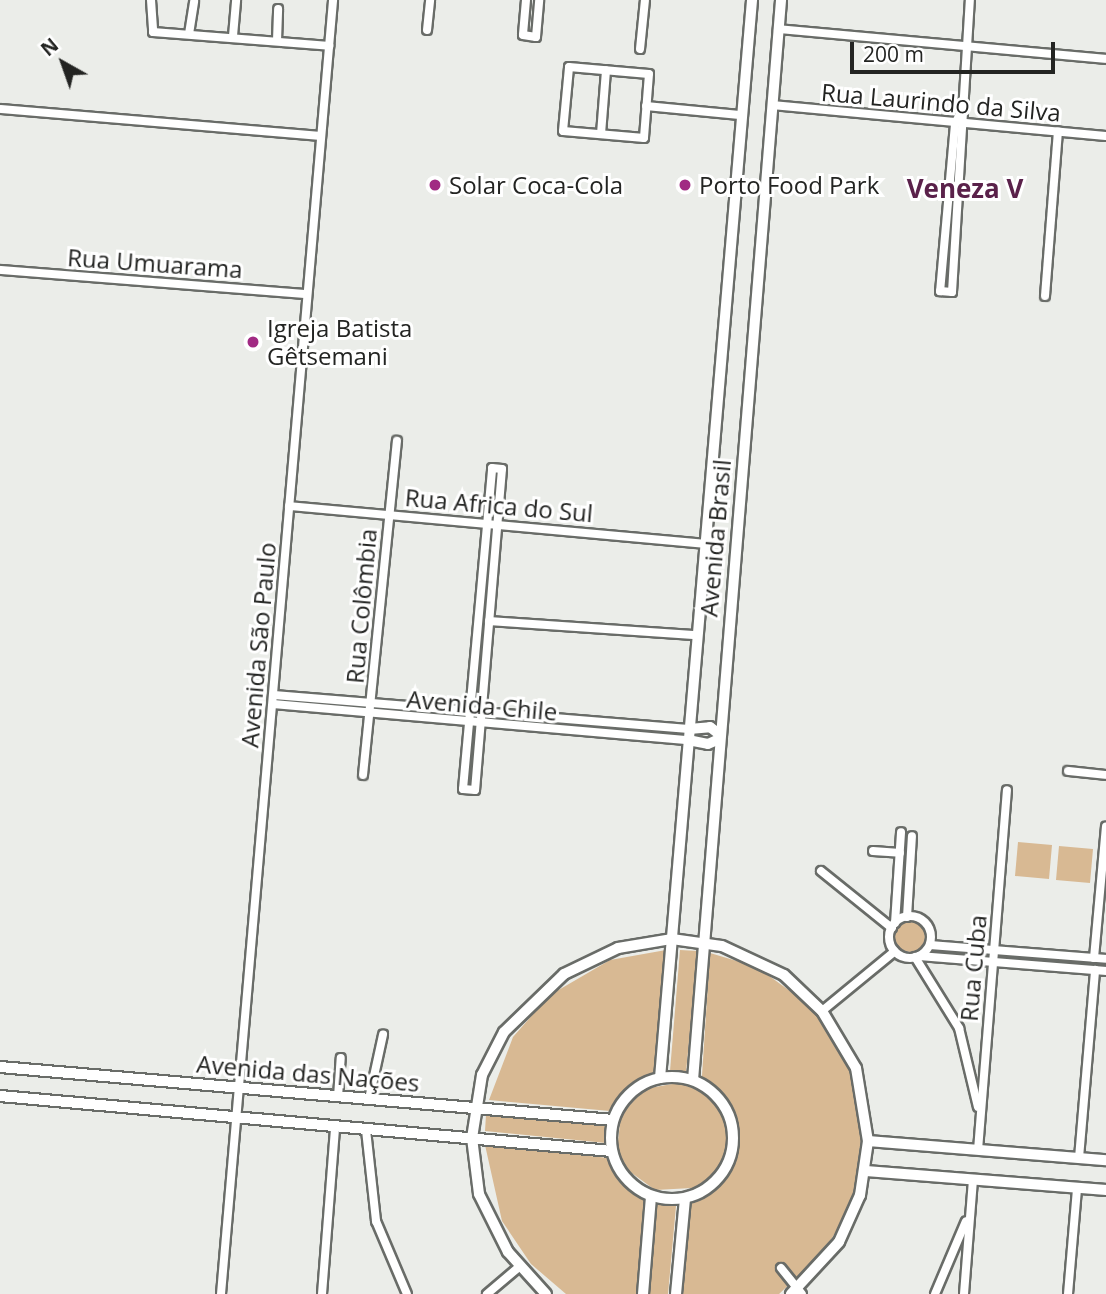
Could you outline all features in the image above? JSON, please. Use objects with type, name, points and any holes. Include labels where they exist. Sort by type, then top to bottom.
[{"type":"main road","name":"Avenida Brasil","points":[[660,1077],[751,0]]},
{"type":"main road","name":"Avenida Brasil","points":[[693,1080],[702,941],[781,0]]},
{"type":"main road","points":[[688,740],[708,744],[719,736],[710,727],[689,729]]},
{"type":"main road","points":[[546,1294],[519,1267],[479,1194],[472,1138],[475,1108],[491,1054],[533,998],[588,960],[672,939],[702,941],[762,962],[822,1011],[856,1068],[868,1141],[866,1171],[839,1242],[797,1292]]},
{"type":"main road","name":"Avenida das Nações","points":[[0,1067],[613,1120]]},
{"type":"main road","points":[[660,1077],[693,1080],[726,1109],[733,1143],[718,1179],[685,1198],[651,1196],[626,1178],[611,1151],[613,1120],[634,1089],[660,1077]]},
{"type":"main road","name":"Avenida das Nações","points":[[0,1096],[611,1151]]},
{"type":"main road","points":[[868,1141],[1106,1160]]},
{"type":"main road","points":[[866,1171],[1106,1190]]},
{"type":"main road","points":[[643,1294],[651,1196]]},
{"type":"main road","points":[[676,1294],[685,1198]]},
{"type":"street","points":[[151,0],[153,32],[233,36],[329,46]]},
{"type":"street","points":[[233,36],[236,0]]},
{"type":"street","name":"Avenida São Paulo","points":[[220,1294],[241,1088],[333,0]]},
{"type":"street","points":[[427,30],[430,0]]},
{"type":"street","points":[[526,0],[523,35],[536,37],[539,0]]},
{"type":"street","points":[[640,49],[645,0]]},
{"type":"street","points":[[961,111],[954,124],[940,291],[952,292],[965,125],[961,111],[970,0]]},
{"type":"street","points":[[189,34],[194,1]]},
{"type":"street","points":[[276,41],[278,9]]},
{"type":"street","points":[[778,29],[966,49],[1106,59]]},
{"type":"street","points":[[569,67],[649,74],[646,106],[644,138],[563,131],[569,67]]},
{"type":"street","points":[[601,134],[606,70]]},
{"type":"street","name":"Rua Laurindo da Silva","points":[[772,105],[1106,136]]},
{"type":"street","points":[[646,106],[740,115]]},
{"type":"street","points":[[0,109],[320,135]]},
{"type":"street","points":[[1045,296],[1058,132]]},
{"type":"street","name":"Rua Umuarama","points":[[0,270],[307,294]]},
{"type":"street","name":"Rua Colômbia","points":[[363,775],[397,441]]},
{"type":"street","points":[[492,468],[502,469],[497,524],[475,789],[463,789],[492,468]]},
{"type":"street","name":"Rua Africa do Sul","points":[[289,506],[705,544]]},
{"type":"street","points":[[489,621],[697,635]]},
{"type":"street","name":"Avenida Chile","points":[[274,699],[480,725],[688,740]]},
{"type":"street","name":"Avenida Chile","points":[[370,710],[689,729]]},
{"type":"street","points":[[1068,771],[1106,775]]},
{"type":"street","name":"Rua Cuba","points":[[978,1150],[1007,790]]},
{"type":"street","points":[[1094,958],[1106,827]]},
{"type":"street","points":[[895,951],[893,926],[901,832]]},
{"type":"street","points":[[907,917],[912,836]]},
{"type":"street","points":[[873,851],[900,853]]},
{"type":"street","points":[[821,871],[893,926]]},
{"type":"street","points":[[907,917],[928,926],[930,945]]},
{"type":"street","points":[[893,926],[907,917]]},
{"type":"street","points":[[917,956],[930,945],[1106,959]]},
{"type":"street","points":[[895,951],[917,956],[1106,971]]},
{"type":"street","points":[[822,1011],[895,951]]},
{"type":"street","points":[[917,956],[959,1028],[980,1120]]},
{"type":"street","points":[[1079,1158],[1095,970]]},
{"type":"street","points":[[369,1099],[383,1035]]},
{"type":"street","points":[[338,1097],[341,1058]]},
{"type":"street","points":[[322,1294],[335,1127]]},
{"type":"street","points":[[366,1130],[376,1221],[407,1294]]},
{"type":"street","points":[[964,1294],[973,1179]]},
{"type":"street","points":[[1068,1294],[1077,1188]]},
{"type":"street","points":[[934,1294],[971,1208]]},
{"type":"street","points":[[487,1294],[519,1267]]},
{"type":"street","points":[[781,1268],[797,1292]]},
{"type":"shaded area","points":[[1018,842],[1052,845],[1049,879],[1015,876]]},
{"type":"shaded area","points":[[1059,846],[1093,849],[1090,883],[1056,880]]},
{"type":"shaded area","points":[[910,922],[921,926],[925,937],[921,948],[910,952],[899,948],[895,937],[899,926]]},
{"type":"shaded area","points":[[666,950],[655,1073],[631,1084],[610,1111],[489,1100],[513,1037],[550,995],[610,960]]},
{"type":"shaded area","points":[[680,950],[698,951],[686,1072],[670,1071]]},
{"type":"shaded area","points":[[710,953],[757,967],[812,1007],[835,1037],[856,1086],[862,1132],[852,1206],[822,1254],[779,1294],[683,1294],[692,1188],[655,1190],[625,1168],[617,1150],[621,1115],[644,1089],[678,1083],[701,1091]]},
{"type":"shaded area","points":[[486,1115],[608,1124],[606,1143],[485,1131]]},
{"type":"shaded area","points":[[485,1145],[609,1158],[620,1179],[645,1200],[637,1294],[566,1294],[531,1264],[502,1221]]},
{"type":"shaded area","points":[[656,1204],[676,1206],[668,1294],[648,1294]]},
{"type":"place","name":"Solar Coca-Cola","points":[[435,185]]},
{"type":"place","name":"Porto Food Park","points":[[685,185]]},
{"type":"place","name":"Igreja Batista Gêtsemani","points":[[253,342]]},
{"type":"district","name":"Veneza V","points":[[965,189]]}]
